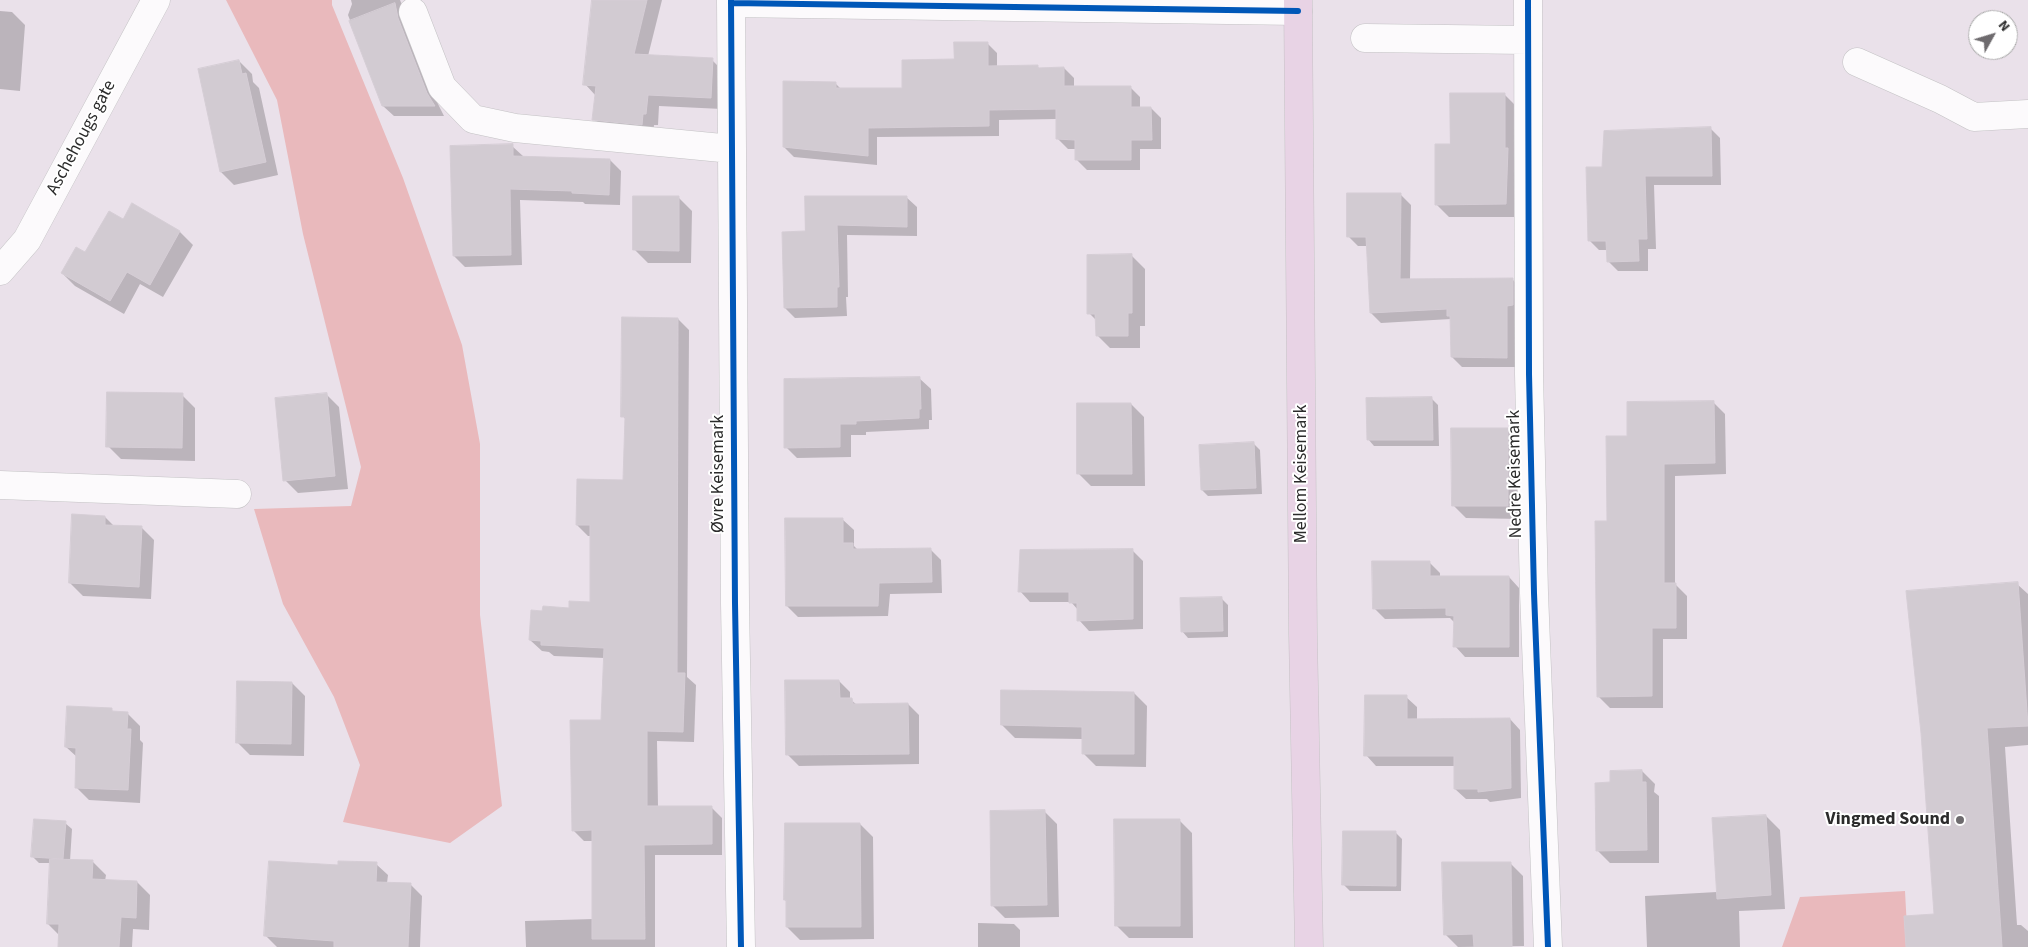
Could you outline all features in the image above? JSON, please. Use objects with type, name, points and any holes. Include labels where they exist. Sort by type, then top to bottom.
[{"type":"main road","name":"Mellom Keisemark","points":[[1298,6],[1303,634],[1309,947]]},
{"type":"street","name":"Aschehougs gate","points":[[0,271],[27,240],[156,0]]},
{"type":"street","name":"Nedre Keisemark","points":[[1528,0],[1529,364],[1534,593],[1548,947]]},
{"type":"street","points":[[731,2],[1298,6]]},
{"type":"street","name":"Øvre Keisemark","points":[[731,2],[735,583],[741,947]]},
{"type":"street","points":[[414,12],[442,87],[473,119],[514,128],[732,149]]},
{"type":"street","points":[[1365,38],[1527,40]]},
{"type":"street","points":[[1857,62],[1940,99],[1974,117],[2028,114]]},
{"type":"street","points":[[0,485],[237,494]]},
{"type":"shaded area","points":[[226,0],[332,0],[332,5],[403,178],[462,345],[480,444],[480,615],[502,806],[450,843],[343,822],[360,765],[334,697],[283,604],[254,509],[351,506],[361,467],[303,234],[277,100]]},
{"type":"shaded area","points":[[1905,891],[1908,947],[1782,947],[1800,897]]},
{"type":"building","points":[[592,0],[647,0],[634,54],[713,58],[711,98],[648,95],[646,114],[643,114],[642,125],[592,120],[596,86],[583,85]]},
{"type":"building","points":[[395,3],[398,18],[427,93],[435,106],[382,106],[349,21]]},
{"type":"building","points":[[954,42],[988,42],[988,66],[1038,65],[1038,68],[1064,67],[1064,86],[1131,86],[1131,107],[1151,107],[1152,140],[1131,140],[1131,160],[1075,160],[1075,140],[1056,139],[1056,109],[989,110],[989,126],[868,128],[868,156],[783,147],[783,81],[836,82],[836,88],[902,88],[902,60],[954,59]]},
{"type":"building","points":[[239,60],[242,74],[246,73],[266,162],[220,172],[198,69]]},
{"type":"building","points":[[1450,93],[1505,93],[1505,148],[1508,148],[1506,204],[1435,205],[1435,144],[1450,144]]},
{"type":"building","points":[[1711,127],[1712,176],[1645,176],[1647,239],[1638,239],[1639,261],[1607,262],[1606,241],[1588,241],[1586,167],[1602,167],[1604,131]]},
{"type":"building","points":[[513,144],[513,156],[610,159],[609,195],[572,193],[572,191],[510,189],[511,255],[453,256],[450,146]]},
{"type":"building","points":[[1347,193],[1401,193],[1400,279],[1513,278],[1513,305],[1507,306],[1507,358],[1451,357],[1450,316],[1447,316],[1447,309],[1370,313],[1366,237],[1347,237]]},
{"type":"building","points":[[633,196],[679,196],[679,251],[633,250]]},
{"type":"building","points":[[805,196],[907,196],[907,227],[837,225],[839,287],[837,287],[837,307],[784,308],[782,232],[805,231]]},
{"type":"building","points":[[132,203],[180,231],[150,285],[127,272],[110,301],[61,273],[76,247],[85,252],[109,211],[123,219]]},
{"type":"building","points":[[1132,254],[1132,313],[1128,313],[1128,336],[1096,336],[1095,314],[1087,314],[1087,255]]},
{"type":"building","points":[[622,317],[678,318],[677,673],[685,673],[683,732],[647,731],[647,806],[712,806],[712,844],[644,845],[645,939],[592,939],[592,830],[572,831],[570,720],[601,720],[604,648],[541,645],[541,641],[529,640],[531,610],[542,611],[543,606],[569,608],[569,601],[590,602],[590,525],[576,525],[577,479],[623,480],[625,417],[621,417]]},
{"type":"building","points":[[920,377],[921,409],[919,409],[919,418],[856,421],[856,424],[840,424],[840,447],[784,448],[784,379]]},
{"type":"building","points":[[107,392],[183,393],[182,448],[106,447]]},
{"type":"building","points":[[327,393],[335,476],[283,481],[275,398]]},
{"type":"building","points":[[1432,397],[1433,440],[1367,440],[1366,398]]},
{"type":"building","points":[[1714,401],[1715,463],[1664,464],[1664,583],[1676,583],[1676,628],[1652,628],[1652,696],[1597,697],[1595,521],[1607,521],[1606,436],[1627,436],[1627,402]]},
{"type":"building","points":[[1077,403],[1131,403],[1132,474],[1077,474]]},
{"type":"building","points":[[1451,428],[1508,428],[1508,506],[1452,506]]},
{"type":"building","points":[[1254,442],[1256,488],[1201,490],[1199,445]]},
{"type":"building","points":[[72,514],[105,516],[105,525],[142,526],[139,587],[69,583]]},
{"type":"building","points":[[785,518],[843,518],[843,543],[853,543],[853,549],[931,548],[932,582],[879,583],[878,606],[786,606]]},
{"type":"building","points":[[1133,549],[1133,619],[1077,621],[1077,603],[1069,603],[1069,592],[1018,592],[1020,550]]},
{"type":"building","points":[[1372,561],[1430,561],[1430,576],[1509,576],[1509,647],[1453,647],[1454,616],[1446,615],[1446,608],[1373,609]]},
{"type":"building","points":[[2018,582],[2028,726],[1987,728],[2002,947],[1906,947],[1904,916],[1934,914],[1921,733],[1906,591]]},
{"type":"building","points":[[1222,597],[1223,631],[1181,632],[1180,598]]},
{"type":"building","points":[[785,680],[839,680],[840,698],[852,698],[853,704],[908,703],[909,754],[786,755]]},
{"type":"building","points":[[237,681],[292,682],[291,744],[236,743]]},
{"type":"building","points":[[1001,690],[1134,692],[1134,754],[1082,754],[1082,727],[1001,725]]},
{"type":"building","points":[[1365,695],[1407,695],[1407,719],[1510,718],[1511,788],[1478,792],[1478,789],[1454,789],[1454,756],[1364,756]]},
{"type":"building","points":[[67,706],[112,708],[112,711],[128,712],[127,729],[131,729],[128,790],[75,788],[76,748],[65,747]]},
{"type":"building","points":[[1642,770],[1642,782],[1646,782],[1647,850],[1596,851],[1595,783],[1610,782],[1610,771]]},
{"type":"building","points":[[1045,810],[1047,905],[991,906],[990,811]]},
{"type":"building","points":[[1766,815],[1771,895],[1717,899],[1712,818]]},
{"type":"building","points":[[34,819],[66,821],[63,859],[31,857]]},
{"type":"building","points":[[1114,819],[1180,819],[1180,926],[1115,926]]},
{"type":"building","points":[[785,823],[860,823],[861,927],[786,927],[786,900],[784,900]]},
{"type":"building","points":[[1343,831],[1396,831],[1396,886],[1342,885]]},
{"type":"building","points":[[50,859],[93,860],[92,879],[137,881],[136,918],[121,917],[119,947],[58,947],[59,924],[47,924]]},
{"type":"building","points":[[269,861],[338,865],[338,861],[377,862],[376,882],[411,883],[408,947],[334,947],[334,941],[264,936]]},
{"type":"building","points":[[1442,862],[1511,862],[1512,947],[1474,947],[1473,934],[1444,935]]},
{"type":"cycle path","points":[[731,0],[735,603],[741,947]]},
{"type":"cycle path","points":[[1528,0],[1529,374],[1534,593],[1548,947]]},
{"type":"cycle path","points":[[731,3],[1298,11]]},
{"type":"place","name":"Vingmed Sound","points":[[1960,820]]}]
